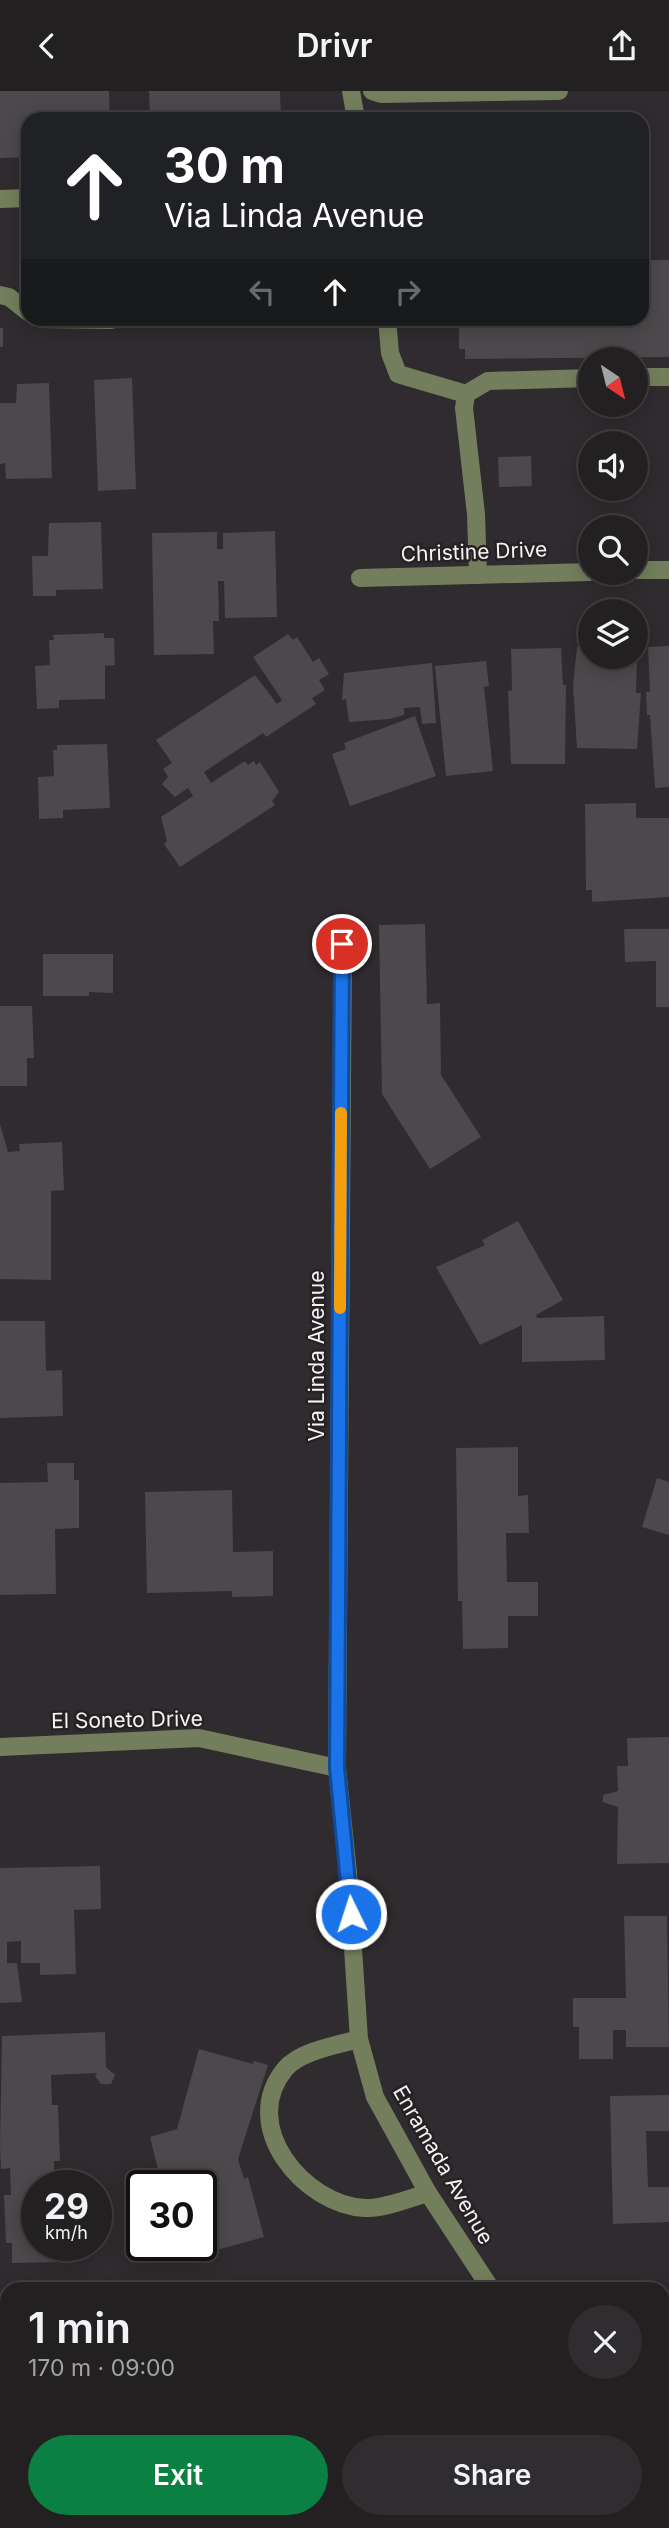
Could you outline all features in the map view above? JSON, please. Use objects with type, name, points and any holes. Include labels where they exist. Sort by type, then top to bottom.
[{"type":"street","points":[[351,91],[355,112]]},
{"type":"street","points":[[372,91],[381,95],[559,91]]},
{"type":"street","points":[[0,199],[21,198]]},
{"type":"street","points":[[0,295],[9,297],[21,306]]},
{"type":"street","points":[[388,326],[390,353],[398,374],[466,394],[488,381],[578,378]]},
{"type":"street","points":[[648,377],[669,377]]},
{"type":"street","points":[[466,394],[464,408],[476,514],[478,575]]},
{"type":"street","points":[[648,571],[669,570]]},
{"type":"street","name":"Christine Drive","points":[[360,578],[578,572]]},
{"type":"street","name":"Via Linda Avenue","points":[[337,1768],[342,944]]},
{"type":"street","name":"El Soneto Drive","points":[[0,1747],[199,1738],[337,1768]]},
{"type":"street","name":"Enramada Avenue","points":[[337,1768],[348,1873],[359,2039],[375,2097],[428,2193],[486,2282]]},
{"type":"street","points":[[359,2039],[314,2052],[287,2067],[275,2083],[270,2106],[271,2130],[282,2159],[307,2185],[343,2204],[367,2209],[428,2193]]},
{"type":"building","points":[[0,91],[109,91],[110,112],[21,112],[21,157],[0,158]]},
{"type":"building","points":[[149,91],[280,91],[281,112],[150,112]]},
{"type":"building","points":[[649,260],[669,260],[669,357],[648,357],[648,347],[578,347],[578,358],[465,359],[465,349],[459,349],[459,326],[649,326]]},
{"type":"building","points":[[0,328],[3,328],[3,347],[0,347]]},
{"type":"building","points":[[132,378],[136,489],[98,491],[94,380]]},
{"type":"building","points":[[49,383],[52,478],[6,479],[5,463],[0,464],[0,403],[16,403],[17,384]]},
{"type":"building","points":[[531,456],[532,486],[499,487],[498,457]]},
{"type":"building","points":[[101,522],[103,589],[56,590],[56,596],[33,596],[32,556],[48,556],[49,523]]},
{"type":"building","points":[[275,531],[277,617],[225,618],[224,581],[218,581],[219,621],[213,621],[214,654],[154,655],[152,533],[217,532],[217,549],[223,549],[223,533]]},
{"type":"building","points":[[104,633],[104,638],[114,638],[115,665],[105,666],[105,699],[59,700],[59,708],[37,709],[35,666],[50,665],[49,640],[54,640],[53,635]]},
{"type":"building","points":[[288,634],[293,640],[297,637],[313,662],[319,658],[329,674],[319,680],[325,690],[312,698],[316,704],[266,737],[263,733],[204,772],[211,783],[245,761],[248,765],[254,761],[256,765],[260,762],[279,792],[272,801],[275,805],[180,867],[164,844],[167,841],[161,817],[193,796],[188,788],[175,797],[162,784],[168,777],[163,769],[172,763],[156,740],[255,675],[277,704],[282,700],[253,657]]},
{"type":"building","points":[[669,646],[669,787],[655,788],[650,715],[647,715],[646,692],[650,692],[648,647]]},
{"type":"building","points":[[577,647],[578,669],[637,669],[636,693],[641,693],[637,749],[577,748],[573,685]]},
{"type":"building","points":[[561,648],[563,685],[566,685],[565,764],[511,764],[508,691],[512,690],[511,649]]},
{"type":"building","points":[[486,661],[489,686],[484,687],[493,771],[446,776],[435,666]]},
{"type":"building","points":[[432,663],[436,723],[422,724],[420,707],[404,708],[404,715],[390,719],[349,722],[346,699],[342,700],[344,673]]},
{"type":"building","points":[[415,716],[436,776],[350,806],[332,754],[346,749],[344,743]]},
{"type":"building","points":[[107,744],[110,808],[63,810],[63,818],[39,819],[38,777],[54,776],[53,750],[57,750],[57,745]]},
{"type":"building","points":[[636,803],[636,818],[669,818],[669,897],[592,902],[592,890],[586,890],[585,804]]},
{"type":"building","points":[[425,924],[427,1004],[440,1003],[441,1075],[481,1137],[430,1169],[382,1094],[379,925]]},
{"type":"building","points":[[624,929],[669,929],[669,1007],[656,1007],[656,961],[625,962]]},
{"type":"building","points":[[43,954],[113,954],[113,993],[43,996]]},
{"type":"building","points":[[0,1006],[32,1006],[34,1058],[27,1058],[27,1086],[0,1086]]},
{"type":"building","points":[[0,1124],[8,1152],[20,1151],[19,1144],[62,1142],[64,1190],[51,1191],[51,1280],[0,1279]]},
{"type":"building","points":[[518,1221],[563,1300],[536,1315],[537,1318],[604,1316],[605,1360],[522,1362],[522,1325],[480,1345],[436,1267],[485,1245],[482,1240]]},
{"type":"building","points":[[0,1321],[45,1321],[46,1371],[62,1370],[63,1416],[0,1418]]},
{"type":"building","points":[[518,1447],[518,1496],[528,1495],[529,1533],[506,1533],[507,1582],[538,1582],[538,1616],[508,1616],[508,1648],[463,1649],[462,1601],[458,1601],[456,1448]]},
{"type":"building","points":[[47,1463],[74,1463],[74,1480],[79,1480],[79,1528],[55,1529],[56,1594],[0,1595],[0,1483],[48,1482]]},
{"type":"building","points":[[657,1478],[669,1482],[669,1535],[642,1527]]},
{"type":"building","points":[[232,1490],[233,1552],[273,1551],[273,1596],[232,1597],[232,1591],[147,1593],[145,1492]]},
{"type":"building","points":[[669,1737],[669,1863],[617,1864],[618,1807],[603,1802],[603,1795],[618,1791],[617,1766],[628,1766],[627,1738]]},
{"type":"building","points":[[100,1866],[101,1909],[74,1910],[76,1974],[40,1975],[40,1963],[21,1963],[21,1941],[7,1942],[7,1963],[17,1963],[22,2002],[0,2003],[0,1868]]},
{"type":"building","points":[[624,1916],[667,1916],[669,2047],[626,2047],[626,2030],[613,2030],[613,2059],[579,2059],[579,2027],[573,2027],[573,1998],[626,1998]]},
{"type":"building","points":[[105,2032],[106,2067],[115,2075],[111,2084],[101,2084],[95,2076],[97,2073],[51,2075],[52,2105],[58,2105],[60,2161],[54,2161],[54,2170],[21,2170],[21,2261],[58,2262],[12,2263],[12,2243],[6,2243],[4,2195],[11,2195],[10,2168],[1,2169],[2,2036]]},
{"type":"building","points":[[199,2049],[253,2064],[254,2061],[268,2065],[238,2159],[244,2179],[248,2177],[264,2237],[217,2250],[217,2170],[158,2170],[150,2137],[177,2129]]},
{"type":"building","points":[[669,2095],[669,2131],[646,2131],[648,2187],[669,2187],[669,2222],[613,2224],[610,2096]]},
{"type":"slow traffic","points":[[340,1308],[341,1113]]},
{"type":"route","points":[[342,944],[337,1768],[351,1914]]}]
